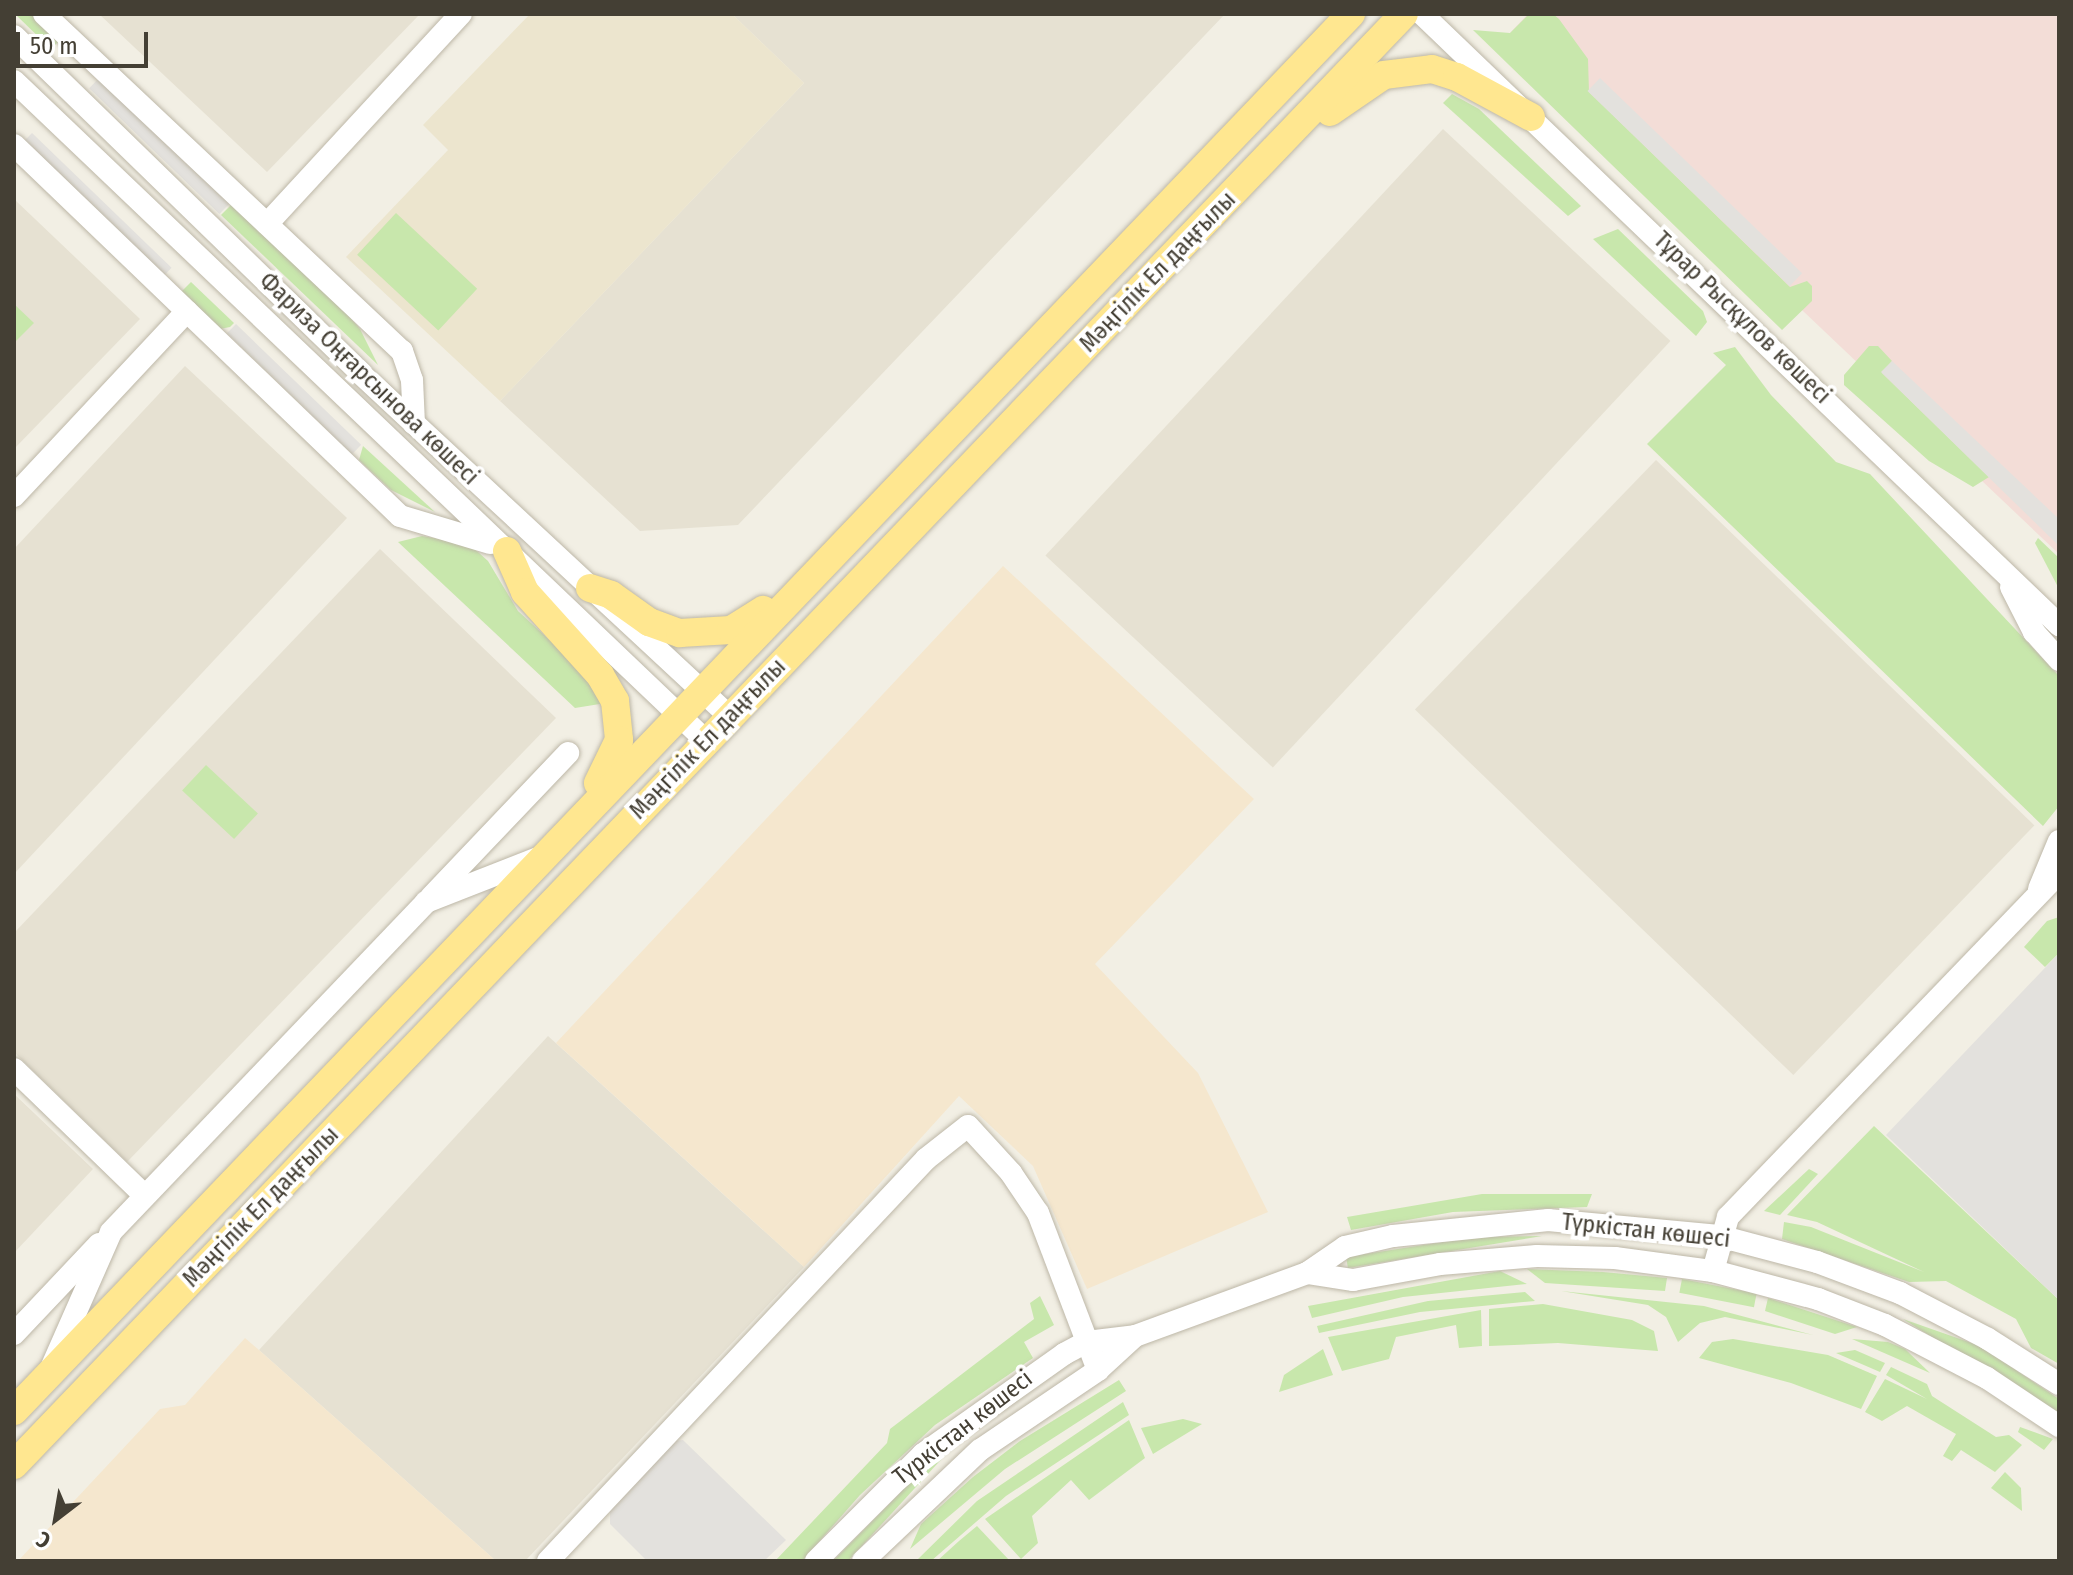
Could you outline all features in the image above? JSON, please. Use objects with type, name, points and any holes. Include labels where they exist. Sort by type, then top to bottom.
[{"type":"main road","name":"Мәңгілік Ел даңғылы","points":[[14,1411],[552,849],[677,714],[1351,14]]},
{"type":"main road","name":"Мәңгілік Ел даңғылы","points":[[14,1465],[705,740],[1404,14]]},
{"type":"main road","points":[[1218,209],[1353,93],[1384,75],[1432,69],[1457,77],[1531,117]]},
{"type":"main road","points":[[507,551],[525,592],[600,675],[615,701],[620,726],[612,763],[552,849]]},
{"type":"main road","points":[[590,588],[611,595],[649,622],[706,635],[752,620],[835,553]]},
{"type":"street","points":[[44,14],[402,351],[412,380],[414,424]]},
{"type":"street","points":[[267,224],[461,14]]},
{"type":"street","name":"Тұрар Рысқұлов көшесі","points":[[1422,14],[2059,625]]},
{"type":"street","name":"Фариза Оңғарсынова көшесі","points":[[14,36],[414,424],[729,716]]},
{"type":"street","name":"Фариза Оңғарсынова көшесі","points":[[14,81],[705,740]]},
{"type":"street","points":[[59,124],[54,114],[58,110],[233,274],[300,314]]},
{"type":"street","points":[[14,145],[400,516],[473,534],[507,551]]},
{"type":"street","points":[[14,496],[187,311]]},
{"type":"street","points":[[2001,568],[2034,632],[2059,660]]},
{"type":"street","points":[[21,1326],[568,753]]},
{"type":"street","points":[[2049,895],[2059,841]]},
{"type":"street","points":[[426,902],[552,849]]},
{"type":"street","points":[[1713,1271],[1719,1236],[1736,1208],[2049,895],[2059,873]]},
{"type":"street","points":[[14,1069],[145,1196]]},
{"type":"street","points":[[548,1561],[926,1159],[968,1126],[1011,1173],[1038,1213],[1098,1370]]},
{"type":"street","name":"Түркістан көшесі","points":[[816,1561],[861,1511],[934,1445],[999,1395],[1087,1342],[1135,1336],[1307,1273],[1345,1247],[1520,1222],[1601,1222],[1719,1236],[1817,1262],[1900,1293],[1988,1339],[2059,1384]]},
{"type":"street","points":[[48,1376],[111,1232]]},
{"type":"street","name":"Түркістан көшесі","points":[[1307,1273],[1353,1280],[1440,1264],[1537,1256],[1615,1258],[1713,1271],[1804,1294],[1885,1325],[1987,1378],[2059,1426]]},
{"type":"street","points":[[21,1326],[49,1313],[60,1323],[48,1376]]},
{"type":"street","name":"Түркістан көшесі","points":[[863,1561],[980,1450],[1098,1370],[1135,1336]]},
{"type":"shaded area","points":[[99,14],[420,14],[267,172]]},
{"type":"shaded area","points":[[530,14],[732,14],[804,83],[500,401],[346,257],[448,150],[423,125]]},
{"type":"shaded area","points":[[732,14],[1225,14],[738,525],[640,531],[500,401],[804,83]]},
{"type":"shaded area","points":[[1528,14],[2059,14],[2059,554],[1510,33]]},
{"type":"shaded area","points":[[101,76],[231,202],[219,214],[89,88]]},
{"type":"shaded area","points":[[1600,78],[1802,273],[1790,286],[1587,91]]},
{"type":"shaded area","points":[[1443,129],[1670,341],[1273,767],[1045,555]]},
{"type":"shaded area","points":[[32,133],[172,268],[163,277],[23,142]]},
{"type":"shaded area","points":[[14,199],[140,319],[14,449]]},
{"type":"shaded area","points":[[236,324],[361,445],[352,454],[227,333]]},
{"type":"shaded area","points":[[1892,361],[2059,519],[2059,546],[1881,372]]},
{"type":"shaded area","points":[[185,366],[347,518],[14,874],[14,549]]},
{"type":"shaded area","points":[[1656,460],[2034,825],[1793,1075],[1415,710]]},
{"type":"shaded area","points":[[380,549],[556,718],[127,1162],[14,1052],[14,933]]},
{"type":"shaded area","points":[[1003,566],[1254,799],[1095,964],[1198,1073],[1268,1212],[1087,1289],[1033,1166],[959,1096],[804,1267],[556,1043]]},
{"type":"shaded area","points":[[2059,953],[2059,1300],[1886,1135]]},
{"type":"shaded area","points":[[548,1036],[804,1267],[525,1561],[496,1561],[259,1350]]},
{"type":"shaded area","points":[[14,1094],[93,1169],[14,1253]]},
{"type":"shaded area","points":[[245,1338],[496,1561],[18,1561],[160,1409],[185,1405]]},
{"type":"shaded area","points":[[683,1440],[786,1540],[764,1561],[647,1561],[610,1524],[610,1509],[675,1441]]},
{"type":"green space","points":[[15,14],[36,14],[61,39],[51,49]]},
{"type":"green space","points":[[1529,14],[1553,14],[1559,19],[1588,59],[1589,92],[1790,287],[1807,281],[1812,286],[1812,301],[1782,330],[1473,30],[1510,33]]},
{"type":"green space","points":[[1452,94],[1479,109],[1581,206],[1568,216],[1443,103]]},
{"type":"green space","points":[[232,204],[342,308],[360,329],[378,365],[221,215]]},
{"type":"green space","points":[[396,213],[477,289],[438,330],[357,255]]},
{"type":"green space","points":[[1618,229],[1703,311],[1707,322],[1696,336],[1593,239]]},
{"type":"green space","points":[[191,282],[234,323],[230,327],[220,329],[181,292]]},
{"type":"green space","points":[[14,304],[34,323],[14,343]]},
{"type":"green space","points":[[1869,346],[1878,346],[1892,361],[1882,373],[1989,477],[1973,487],[1929,461],[1844,385],[1844,375]]},
{"type":"green space","points":[[1735,347],[1771,395],[1836,462],[1870,474],[2059,676],[2059,806],[2043,826],[1647,444],[1726,365],[1713,353]]},
{"type":"green space","points":[[363,446],[435,512],[391,490],[359,460]]},
{"type":"green space","points":[[422,536],[469,544],[488,561],[518,611],[583,671],[606,703],[575,708],[398,542]]},
{"type":"green space","points":[[2038,538],[2059,558],[2059,589],[2035,543]]},
{"type":"green space","points":[[206,765],[258,813],[234,839],[182,791]]},
{"type":"green space","points":[[2059,917],[2059,953],[2045,967],[2024,947],[2047,921]]},
{"type":"green space","points":[[1874,1126],[2059,1300],[2059,1364],[2031,1348],[2016,1319],[1946,1281],[1909,1282],[1782,1239],[1784,1222],[1811,1227],[1924,1272],[1817,1222],[1787,1215]]},
{"type":"green space","points":[[1809,1169],[1818,1174],[1780,1215],[1764,1211]]},
{"type":"green space","points":[[1482,1194],[1592,1194],[1587,1207],[1453,1212],[1351,1230],[1347,1217]]},
{"type":"green space","points":[[1542,1236],[1348,1268],[1346,1257],[1475,1237]]},
{"type":"green space","points":[[1527,1269],[1667,1278],[1665,1291],[1545,1283]]},
{"type":"green space","points":[[1500,1271],[1527,1284],[1403,1297],[1312,1318],[1308,1306]]},
{"type":"green space","points":[[1682,1279],[1757,1294],[1754,1307],[1679,1293]]},
{"type":"green space","points":[[1561,1291],[1704,1306],[1813,1335],[1725,1317],[1700,1323],[1678,1342],[1666,1317],[1648,1305]]},
{"type":"green space","points":[[1525,1292],[1535,1301],[1420,1312],[1319,1333],[1317,1326],[1428,1301]]},
{"type":"green space","points":[[1040,1296],[1054,1325],[1024,1342],[1033,1358],[935,1425],[860,1495],[802,1561],[775,1561],[887,1443],[890,1429],[1034,1319],[1030,1303]]},
{"type":"green space","points":[[1768,1298],[1857,1327],[1835,1334],[1765,1311]]},
{"type":"green space","points":[[1543,1304],[1632,1320],[1654,1331],[1658,1351],[1558,1343],[1489,1346],[1489,1309]]},
{"type":"green space","points":[[1481,1310],[1482,1346],[1459,1348],[1456,1325],[1396,1337],[1389,1359],[1342,1371],[1328,1337]]},
{"type":"green space","points":[[1903,1319],[1980,1346],[2059,1399],[2059,1416]]},
{"type":"green space","points":[[1733,1339],[1828,1355],[1877,1376],[1861,1409],[1791,1383],[1699,1358],[1712,1342]]},
{"type":"green space","points":[[1852,1339],[1888,1342],[1905,1349],[1930,1373]]},
{"type":"green space","points":[[1323,1349],[1333,1375],[1279,1392],[1284,1375]]},
{"type":"green space","points":[[1855,1350],[1885,1363],[1880,1372],[1836,1353]]},
{"type":"green space","points":[[1891,1367],[1927,1384],[1932,1396],[1996,1437],[2009,1435],[2022,1445],[1995,1472],[1961,1450],[1952,1461],[1943,1456],[1956,1434],[1907,1406],[1882,1421],[1865,1412],[1885,1379],[1927,1399],[1886,1375]]},
{"type":"green space","points":[[1119,1380],[1126,1391],[1005,1469],[910,1549],[921,1524],[973,1477],[1020,1441]]},
{"type":"green space","points":[[1123,1402],[1129,1415],[1006,1496],[931,1561],[916,1561],[977,1501]]},
{"type":"green space","points":[[1183,1419],[1202,1424],[1153,1454],[1141,1428]]},
{"type":"green space","points":[[1129,1420],[1145,1458],[1089,1500],[1071,1480],[1032,1516],[1038,1543],[1021,1559],[985,1519]]},
{"type":"green space","points":[[2020,1427],[2053,1439],[2044,1450],[2018,1432]]},
{"type":"green space","points":[[948,1452],[848,1561],[833,1561],[910,1483]]},
{"type":"green space","points":[[2005,1472],[2021,1488],[2022,1511],[1991,1488]]},
{"type":"green space","points":[[977,1526],[1010,1561],[937,1561],[959,1541]]}]
